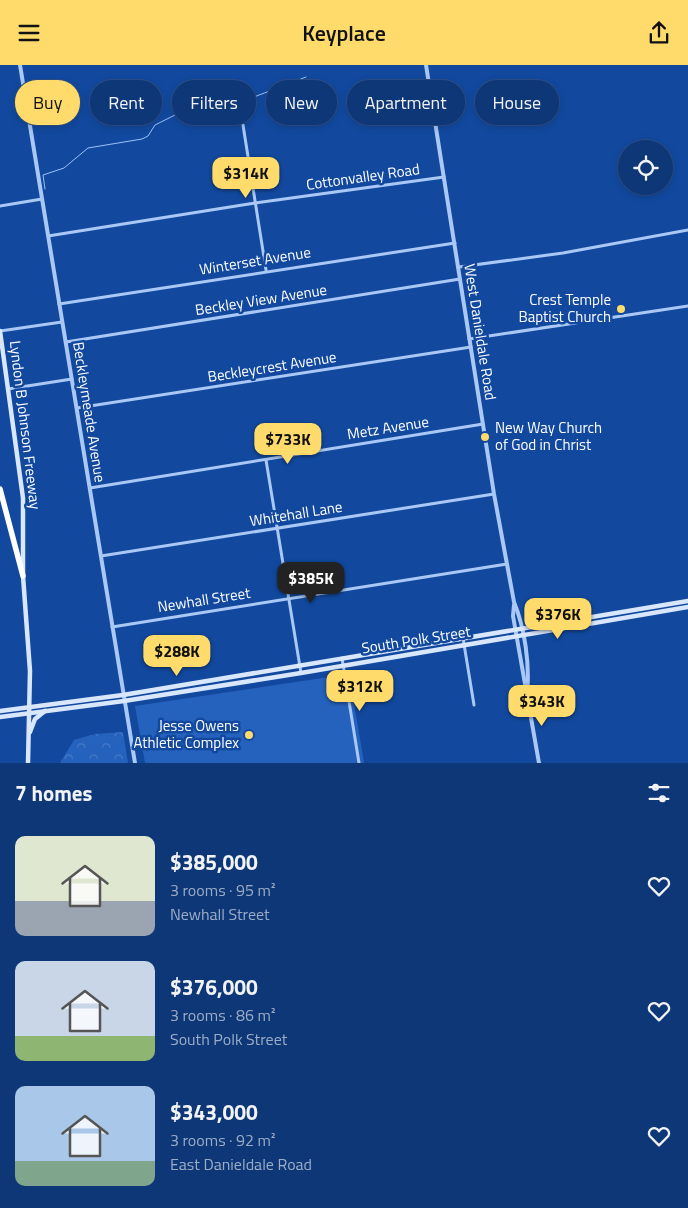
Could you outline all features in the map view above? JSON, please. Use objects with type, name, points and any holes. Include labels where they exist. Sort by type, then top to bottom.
[{"type":"highway","points":[[0,489],[18,562],[24,576]]},
{"type":"main road","name":"Lyndon B Johnson Freeway","points":[[0,331],[23,498],[24,576],[30,671],[28,763]]},
{"type":"main road","name":"South Polk Street","points":[[0,717],[124,701],[516,637],[588,620],[688,601]]},
{"type":"main road","name":"South Polk Street","points":[[2,710],[123,695],[522,629],[688,607]]},
{"type":"main road","points":[[414,646],[415,653]]},
{"type":"main road","points":[[374,653],[376,659]]},
{"type":"main road","points":[[217,680],[218,686]]},
{"type":"main road","points":[[29,735],[35,719],[45,711]]},
{"type":"street","name":"Beckleymeade Avenue","points":[[20,65],[134,763]]},
{"type":"street","name":"West Danieldale Road","points":[[426,65],[494,493],[514,603],[523,635],[529,680],[527,694]]},
{"type":"street","points":[[243,125],[266,271]]},
{"type":"street","name":"Cottonvalley Road","points":[[48,236],[256,203],[444,177]]},
{"type":"street","points":[[0,206],[42,199]]},
{"type":"street","points":[[459,267],[563,253],[688,230]]},
{"type":"street","name":"Winterset Avenue","points":[[59,304],[455,243]]},
{"type":"street","name":"Beckley View Avenue","points":[[66,343],[461,279]]},
{"type":"street","points":[[469,339],[688,306]]},
{"type":"street","points":[[0,331],[62,321]]},
{"type":"street","name":"Beckleycrest Avenue","points":[[76,408],[470,347]]},
{"type":"street","points":[[8,389],[72,379]]},
{"type":"street","name":"Metz Avenue","points":[[90,488],[484,425]]},
{"type":"street","points":[[266,459],[302,673]]},
{"type":"street","name":"Whitehall Lane","points":[[101,556],[494,493]]},
{"type":"street","name":"Newhall Street","points":[[112,627],[507,564]]},
{"type":"street","name":"West Danieldale Road","points":[[514,603],[513,616],[527,694]]},
{"type":"street","points":[[462,639],[474,705]]},
{"type":"street","points":[[342,658],[359,763]]},
{"type":"street","points":[[527,694],[539,763]]},
{"type":"green space","name":"Jesse Owens Athletic Complex","points":[[349,674],[364,763],[145,763],[135,706]]},
{"type":"green space","points":[[123,732],[128,763],[60,763],[74,740],[95,734]]},
{"type":"waterway","points":[[45,189],[43,175],[64,168],[88,148],[142,139],[148,136],[155,125],[175,115],[183,117],[217,106],[241,102],[306,77]]},
{"type":"place","name":"Crest Temple Baptist Church","points":[[621,309]]},
{"type":"place","name":"New Way Church of God in Christ","points":[[485,437]]},
{"type":"place","name":"Jesse Owens Athletic Complex","points":[[249,735]]}]
